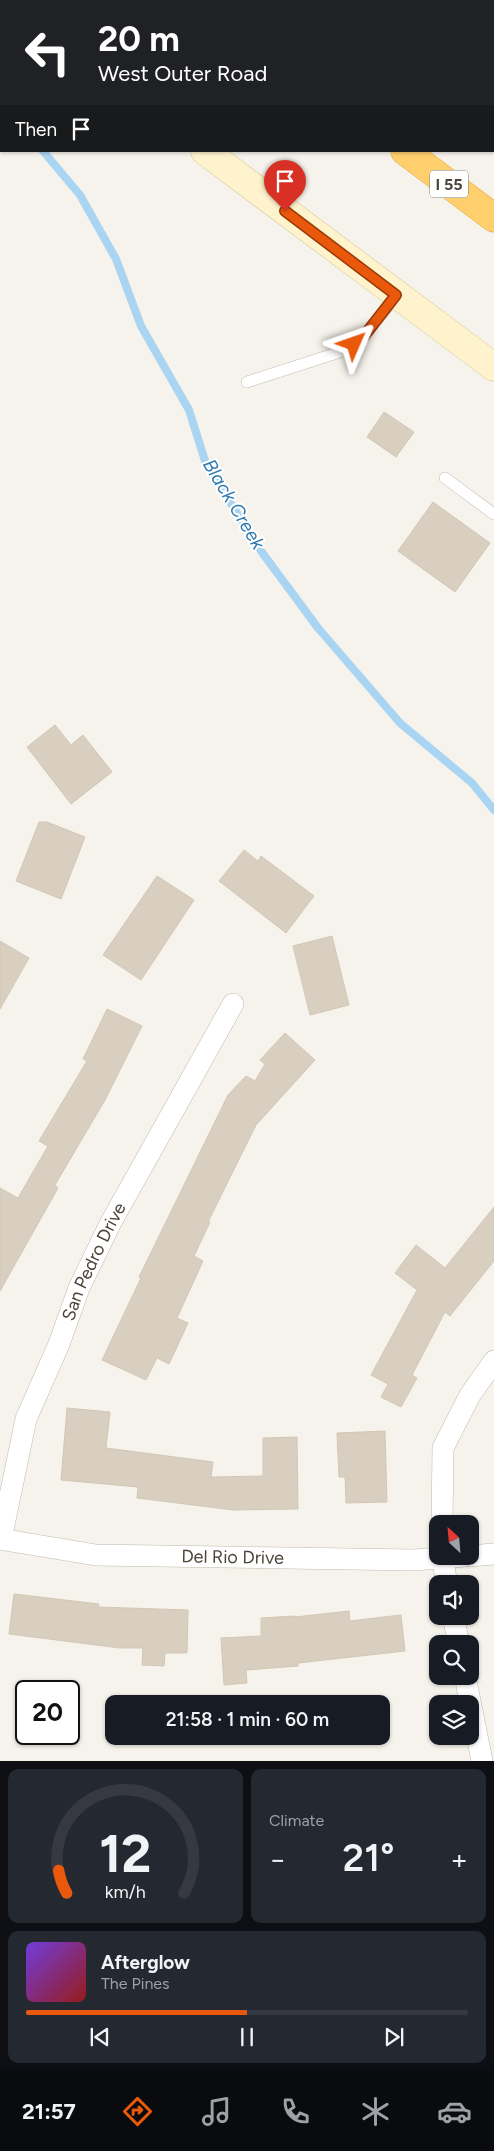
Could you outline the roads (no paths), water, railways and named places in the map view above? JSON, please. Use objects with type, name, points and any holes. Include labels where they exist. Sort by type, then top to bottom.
[{"type":"highway","name":"I 55","points":[[406,152],[494,218]]},
{"type":"street","points":[[206,152],[494,367]]},
{"type":"street","name":"San Pedro Drive","points":[[0,1539],[26,1420],[59,1344],[79,1288],[110,1224],[233,1004]]},
{"type":"street","points":[[442,1515],[443,1448],[470,1395],[494,1361]]},
{"type":"street","name":"Del Rio Drive","points":[[0,1539],[96,1555],[414,1560],[429,1558]]},
{"type":"street","points":[[479,1555],[494,1554]]},
{"type":"street","points":[[467,1685],[482,1761]]},
{"type":"lane","points":[[247,382],[343,351],[364,336],[396,295]]},
{"type":"lane","points":[[445,478],[494,514]]},
{"type":"waterway","name":"Black Creek","points":[[44,152],[80,195],[116,259],[141,326],[189,410],[206,464],[261,551],[318,628],[400,723],[472,783],[494,810]]}]
